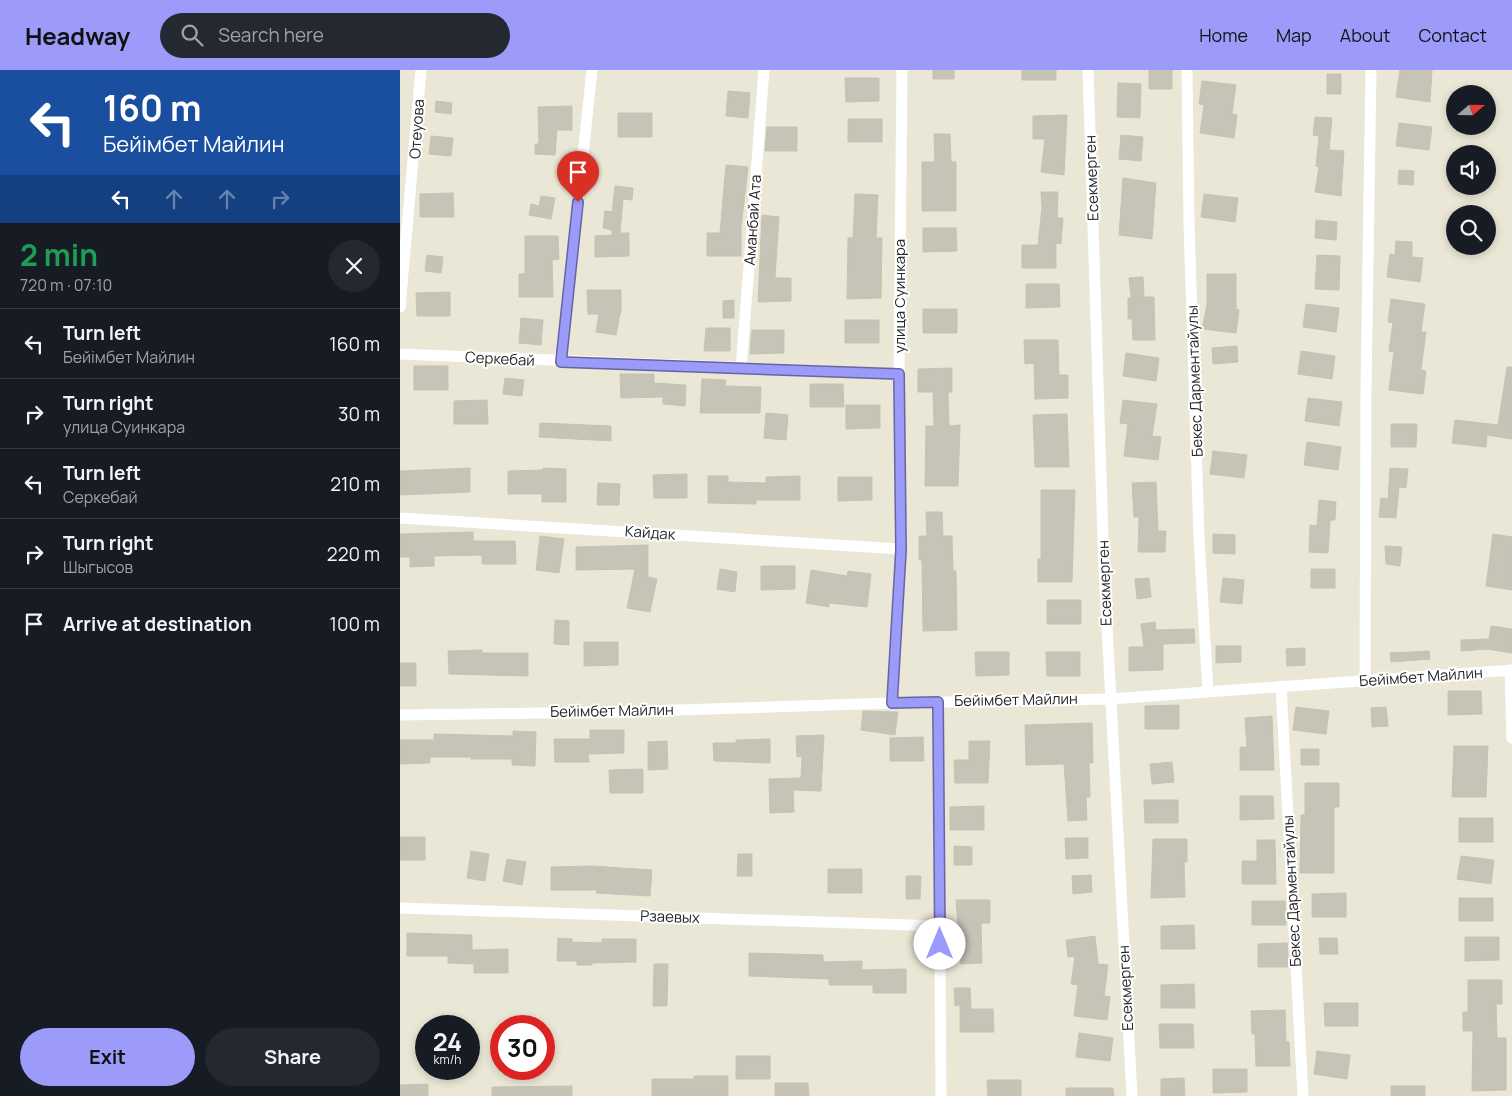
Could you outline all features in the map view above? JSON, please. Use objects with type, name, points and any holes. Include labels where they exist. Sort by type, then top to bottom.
[{"type":"street","name":"Отеуова","points":[[400,307],[421,70]]},
{"type":"street","points":[[561,362],[592,70]]},
{"type":"street","name":"Аманбай Ата","points":[[741,369],[764,70]]},
{"type":"street","name":"улица Суинкара","points":[[892,703],[901,550],[899,374],[902,70]]},
{"type":"street","name":"Eсекмерген","points":[[1088,70],[1104,570],[1132,1096]]},
{"type":"street","name":"Бекес Дарментайулы","points":[[1187,70],[1189,224],[1199,538],[1208,692]]},
{"type":"street","points":[[1366,682],[1366,390],[1371,70]]},
{"type":"street","name":"Серкебай","points":[[400,354],[561,362],[899,374]]},
{"type":"street","name":"Кайдак","points":[[400,518],[901,550]]},
{"type":"street","points":[[1511,670],[1512,738]]},
{"type":"street","name":"Бейімбет Майлин","points":[[400,715],[615,712],[892,703],[1110,699],[1281,686],[1366,682],[1511,670]]},
{"type":"street","name":"Бекес Дарментайулы","points":[[1281,686],[1303,1096]]},
{"type":"street","points":[[938,702],[941,1096]]},
{"type":"street","name":"Рзаевых","points":[[400,908],[940,926]]},
{"type":"building","points":[[933,70],[954,70],[954,79],[933,79]]},
{"type":"building","points":[[1022,70],[1056,70],[1056,80],[1022,80]]},
{"type":"building","points":[[1149,70],[1172,70],[1172,89],[1149,89]]},
{"type":"building","points":[[1400,70],[1432,70],[1430,102],[1396,97]]},
{"type":"building","points":[[1327,74],[1341,74],[1341,94],[1327,94]]},
{"type":"building","points":[[845,78],[879,78],[879,101],[846,102]]},
{"type":"building","points":[[1202,81],[1236,85],[1232,114],[1237,115],[1234,138],[1200,133],[1204,105],[1199,104]]},
{"type":"building","points":[[1118,83],[1141,84],[1140,118],[1117,117]]},
{"type":"building","points":[[728,91],[750,93],[748,118],[726,116]]},
{"type":"building","points":[[436,101],[452,103],[451,114],[435,112]]},
{"type":"building","points":[[572,106],[572,130],[557,130],[555,155],[535,154],[535,144],[539,144],[538,107]]},
{"type":"building","points":[[618,113],[652,113],[652,137],[618,137]]},
{"type":"building","points":[[1067,115],[1064,175],[1041,172],[1045,139],[1033,139],[1033,116]]},
{"type":"building","points":[[1315,117],[1332,118],[1329,150],[1344,151],[1341,196],[1315,192],[1319,167],[1316,166],[1319,136],[1313,135]]},
{"type":"building","points":[[848,119],[882,119],[882,142],[848,142]]},
{"type":"building","points":[[1399,123],[1432,127],[1429,150],[1396,146]]},
{"type":"building","points":[[767,127],[797,127],[797,151],[765,151]]},
{"type":"building","points":[[934,134],[950,134],[951,162],[956,162],[956,211],[922,211],[922,162],[935,162]]},
{"type":"building","points":[[1121,135],[1143,137],[1141,161],[1119,159]]},
{"type":"building","points":[[431,136],[453,138],[451,156],[429,154]]},
{"type":"building","points":[[726,165],[748,167],[741,228],[741,256],[707,256],[707,233],[720,233]]},
{"type":"building","points":[[1399,170],[1414,171],[1413,185],[1398,184]]},
{"type":"building","points":[[1123,178],[1156,183],[1152,239],[1119,235]]},
{"type":"building","points":[[615,186],[633,188],[632,200],[623,199],[620,233],[629,233],[629,256],[595,257],[595,236],[612,235],[612,230],[603,228],[605,211],[612,212]]},
{"type":"building","points":[[1041,192],[1058,192],[1057,218],[1063,218],[1061,244],[1056,243],[1056,268],[1022,268],[1022,245],[1038,245],[1042,207]]},
{"type":"building","points":[[453,193],[454,217],[420,217],[420,194]]},
{"type":"building","points":[[855,194],[878,195],[876,238],[882,238],[881,298],[847,299],[848,238],[853,238]]},
{"type":"building","points":[[1204,194],[1238,198],[1235,222],[1201,217]]},
{"type":"building","points":[[541,196],[555,198],[551,219],[529,215],[531,204],[539,206]]},
{"type":"building","points":[[762,215],[779,217],[775,278],[791,278],[791,301],[758,302]]},
{"type":"building","points":[[1316,220],[1337,222],[1336,240],[1315,238]]},
{"type":"building","points":[[923,228],[956,228],[957,251],[923,252]]},
{"type":"building","points":[[525,236],[558,236],[559,259],[552,260],[553,297],[519,297],[519,274],[525,274]]},
{"type":"building","points":[[1396,241],[1412,242],[1412,257],[1423,258],[1420,282],[1387,277],[1390,254],[1395,255]]},
{"type":"building","points":[[427,255],[443,257],[441,273],[425,271]]},
{"type":"building","points":[[1317,255],[1340,256],[1339,290],[1315,289]]},
{"type":"building","points":[[1207,274],[1236,274],[1236,309],[1239,310],[1236,333],[1202,329],[1207,305]]},
{"type":"building","points":[[1143,277],[1144,297],[1154,297],[1155,340],[1133,340],[1132,319],[1128,319],[1128,298],[1131,298],[1129,278]]},
{"type":"building","points":[[1026,284],[1059,284],[1060,307],[1026,308]]},
{"type":"building","points":[[587,290],[621,290],[621,313],[616,335],[596,332],[599,314],[588,314]]},
{"type":"building","points":[[450,292],[450,316],[417,316],[416,293]]},
{"type":"building","points":[[1391,299],[1425,304],[1421,332],[1426,332],[1421,370],[1426,371],[1423,394],[1389,390],[1394,352],[1389,351],[1393,323],[1388,322]]},
{"type":"building","points":[[734,300],[734,318],[723,318],[723,301]]},
{"type":"building","points":[[1306,304],[1339,308],[1336,332],[1303,327]]},
{"type":"building","points":[[923,309],[957,309],[957,333],[923,333]]},
{"type":"building","points":[[521,318],[543,320],[541,345],[519,343]]},
{"type":"building","points":[[845,320],[879,320],[879,343],[845,343]]},
{"type":"building","points":[[706,328],[730,328],[730,351],[704,351]]},
{"type":"building","points":[[752,330],[784,330],[784,353],[750,354]]},
{"type":"building","points":[[1024,340],[1058,340],[1059,375],[1068,375],[1068,398],[1035,399],[1034,363],[1025,364]]},
{"type":"building","points":[[1237,346],[1238,362],[1213,364],[1212,348]]},
{"type":"building","points":[[1301,351],[1335,356],[1332,379],[1298,374]]},
{"type":"building","points":[[1126,353],[1159,358],[1156,381],[1123,376]]},
{"type":"building","points":[[414,366],[448,366],[448,390],[414,390]]},
{"type":"building","points":[[1507,367],[1512,367],[1512,439],[1487,435],[1486,447],[1452,443],[1455,420],[1498,425]]},
{"type":"building","points":[[952,368],[952,392],[948,392],[949,426],[960,425],[958,486],[925,486],[926,426],[934,426],[933,392],[918,392],[918,369]]},
{"type":"building","points":[[620,374],[654,374],[654,383],[686,385],[685,406],[663,404],[663,397],[621,398]]},
{"type":"building","points":[[505,378],[524,380],[522,396],[503,394]]},
{"type":"building","points":[[702,379],[726,380],[725,386],[761,387],[760,413],[700,413]]},
{"type":"building","points":[[810,384],[843,384],[844,407],[810,407]]},
{"type":"building","points":[[1308,398],[1342,402],[1339,426],[1305,421]]},
{"type":"building","points":[[487,400],[488,424],[454,424],[454,401]]},
{"type":"building","points":[[1123,400],[1157,404],[1152,436],[1161,437],[1158,460],[1124,456],[1128,424],[1120,423]]},
{"type":"building","points":[[846,405],[880,405],[880,428],[846,429]]},
{"type":"building","points":[[766,413],[788,415],[786,440],[764,438]]},
{"type":"building","points":[[1067,414],[1069,467],[1035,467],[1033,415]]},
{"type":"building","points":[[540,423],[611,426],[611,441],[539,437]]},
{"type":"building","points":[[1391,424],[1417,424],[1416,447],[1391,447]]},
{"type":"building","points":[[1307,442],[1341,447],[1338,470],[1304,465]]},
{"type":"building","points":[[1213,451],[1247,455],[1244,478],[1210,474]]},
{"type":"building","points":[[470,468],[470,492],[400,495],[400,471]]},
{"type":"building","points":[[543,468],[566,469],[566,502],[542,502],[542,494],[508,494],[508,471],[543,470]]},
{"type":"building","points":[[1390,468],[1408,469],[1406,488],[1399,487],[1396,518],[1379,517],[1381,498],[1388,499]]},
{"type":"building","points":[[687,474],[687,498],[654,498],[653,475]]},
{"type":"building","points":[[708,476],[728,476],[728,482],[766,483],[766,477],[800,476],[800,500],[756,500],[756,504],[708,503]]},
{"type":"building","points":[[838,477],[872,477],[872,500],[838,501]]},
{"type":"building","points":[[1156,482],[1158,531],[1166,531],[1165,552],[1138,552],[1139,517],[1134,517],[1132,483]]},
{"type":"building","points":[[598,483],[620,484],[619,505],[597,505]]},
{"type":"building","points":[[1041,490],[1075,490],[1072,582],[1038,582],[1038,559],[1041,559]]},
{"type":"building","points":[[1319,500],[1336,502],[1335,520],[1330,520],[1328,553],[1309,552],[1310,525],[1317,526]]},
{"type":"building","points":[[926,512],[942,512],[943,536],[952,536],[953,571],[956,571],[957,630],[923,631],[922,560],[919,560],[919,536],[927,536]]},
{"type":"building","points":[[473,532],[473,541],[515,541],[516,564],[482,564],[482,555],[434,556],[434,566],[410,567],[410,557],[400,557],[400,534]]},
{"type":"building","points":[[1213,534],[1235,535],[1235,554],[1213,553]]},
{"type":"building","points":[[1493,534],[1512,537],[1512,590],[1486,586]]},
{"type":"building","points":[[540,536],[564,539],[559,573],[536,570]]},
{"type":"building","points":[[648,545],[648,577],[657,579],[650,612],[627,608],[635,569],[576,570],[576,547]]},
{"type":"building","points":[[1385,546],[1402,547],[1400,566],[1386,564]]},
{"type":"building","points":[[761,566],[795,566],[795,589],[761,590]]},
{"type":"building","points":[[720,569],[737,572],[735,592],[717,589]]},
{"type":"building","points":[[1311,569],[1335,569],[1335,588],[1311,588]]},
{"type":"building","points":[[811,570],[847,576],[848,571],[871,574],[867,607],[829,603],[829,607],[806,603]]},
{"type":"building","points":[[1149,578],[1151,597],[1137,599],[1135,579]]},
{"type":"building","points":[[1223,578],[1244,580],[1242,604],[1220,602]]},
{"type":"building","points":[[1047,600],[1081,600],[1081,624],[1047,624]]},
{"type":"building","points":[[555,620],[569,621],[569,645],[554,644]]},
{"type":"building","points":[[1155,622],[1156,630],[1194,629],[1195,643],[1163,644],[1163,670],[1129,671],[1129,647],[1144,647],[1141,624]]},
{"type":"building","points":[[1491,626],[1512,629],[1512,653],[1487,649],[1461,651],[1461,640],[1489,639]]},
{"type":"building","points":[[584,642],[618,642],[618,665],[584,666]]},
{"type":"building","points":[[1216,646],[1241,646],[1241,662],[1216,663]]},
{"type":"building","points":[[1305,648],[1305,665],[1287,666],[1286,649]]},
{"type":"building","points":[[482,650],[482,653],[528,653],[528,676],[449,674],[448,651]]},
{"type":"building","points":[[1429,651],[1430,659],[1391,662],[1390,653]]},
{"type":"building","points":[[975,652],[1009,652],[1009,675],[976,676]]},
{"type":"building","points":[[1046,652],[1080,652],[1080,676],[1047,676]]},
{"type":"building","points":[[400,663],[416,663],[416,686],[400,686]]},
{"type":"building","points":[[1448,691],[1481,691],[1482,714],[1448,715]]},
{"type":"building","points":[[1179,705],[1179,729],[1145,729],[1145,706]]},
{"type":"building","points":[[1296,707],[1329,711],[1326,734],[1293,730]]},
{"type":"building","points":[[1386,707],[1388,726],[1372,727],[1371,708]]},
{"type":"building","points":[[863,711],[898,712],[895,735],[861,730]]},
{"type":"building","points":[[1272,716],[1274,770],[1240,770],[1240,747],[1247,747],[1245,718]]},
{"type":"building","points":[[1092,723],[1093,763],[1089,763],[1090,797],[1086,797],[1087,820],[1068,821],[1064,764],[1026,765],[1025,725]]},
{"type":"building","points":[[590,730],[624,730],[624,753],[588,754],[589,762],[555,762],[554,739],[590,739]]},
{"type":"building","points":[[513,731],[536,732],[535,766],[512,765],[512,759],[471,759],[471,757],[430,757],[430,763],[400,764],[400,740],[434,740],[434,734],[513,736]]},
{"type":"building","points":[[824,735],[821,791],[793,790],[794,812],[770,813],[769,779],[801,778],[802,756],[797,757],[796,736]]},
{"type":"building","points":[[923,737],[924,761],[890,761],[890,738]]},
{"type":"building","points":[[770,739],[770,763],[714,761],[713,743],[736,743],[736,740]]},
{"type":"building","points":[[667,741],[668,769],[648,770],[648,742]]},
{"type":"building","points":[[969,741],[990,741],[988,783],[955,783],[954,760],[969,760]]},
{"type":"building","points":[[1454,746],[1488,746],[1486,797],[1452,797]]},
{"type":"building","points":[[1301,749],[1319,749],[1319,765],[1301,765]]},
{"type":"building","points":[[1172,762],[1174,782],[1152,784],[1150,764]]},
{"type":"building","points":[[643,769],[643,793],[610,793],[609,770]]},
{"type":"building","points":[[1305,783],[1339,783],[1339,807],[1334,807],[1334,873],[1300,873],[1301,815],[1305,815]]},
{"type":"building","points":[[1240,796],[1273,796],[1274,819],[1240,820]]},
{"type":"building","points":[[1144,800],[1178,800],[1178,823],[1145,823]]},
{"type":"building","points":[[984,806],[984,830],[950,830],[950,807]]},
{"type":"building","points":[[1459,818],[1493,818],[1493,842],[1459,842]]},
{"type":"building","points":[[400,837],[425,837],[425,860],[400,860]]},
{"type":"building","points":[[1065,838],[1088,838],[1088,858],[1066,859]]},
{"type":"building","points":[[1153,839],[1187,839],[1187,862],[1184,862],[1185,897],[1151,898]]},
{"type":"building","points":[[1257,840],[1275,840],[1276,884],[1242,884],[1242,861],[1257,861]]},
{"type":"building","points":[[954,846],[972,847],[972,865],[954,865]]},
{"type":"building","points":[[471,851],[489,854],[485,881],[467,878]]},
{"type":"building","points":[[738,854],[752,854],[752,876],[737,876]]},
{"type":"building","points":[[1461,856],[1494,860],[1491,884],[1457,879]]},
{"type":"building","points":[[507,859],[526,862],[522,885],[503,881]]},
{"type":"building","points":[[592,866],[652,870],[650,896],[596,893],[597,890],[551,890],[551,867]]},
{"type":"building","points":[[828,869],[862,869],[862,893],[828,893]]},
{"type":"building","points":[[1091,875],[1092,892],[1073,894],[1072,876]]},
{"type":"building","points":[[906,876],[921,876],[920,899],[906,899]]},
{"type":"building","points":[[1346,893],[1346,917],[1312,917],[1312,894]]},
{"type":"building","points":[[1459,898],[1493,898],[1493,921],[1459,921]]},
{"type":"building","points":[[956,900],[990,900],[990,923],[981,923],[982,963],[961,964]]},
{"type":"building","points":[[1252,901],[1285,901],[1286,925],[1252,925]]},
{"type":"building","points":[[1194,925],[1195,949],[1161,949],[1161,926]]},
{"type":"building","points":[[407,933],[472,935],[472,950],[508,949],[508,973],[474,973],[474,964],[448,963],[448,956],[407,956]]},
{"type":"building","points":[[1095,936],[1098,964],[1108,965],[1104,996],[1110,997],[1107,1020],[1074,1016],[1078,985],[1071,984],[1075,956],[1068,957],[1066,940]]},
{"type":"building","points":[[1465,937],[1499,937],[1499,960],[1465,961]]},
{"type":"building","points":[[558,938],[572,939],[572,942],[602,943],[602,939],[636,939],[636,962],[577,965],[577,961],[557,961]]},
{"type":"building","points":[[1319,938],[1337,938],[1338,954],[1320,954]]},
{"type":"building","points":[[1287,943],[1289,967],[1258,967],[1258,944]]},
{"type":"building","points":[[749,953],[823,955],[823,962],[862,961],[862,970],[906,969],[906,993],[873,993],[873,985],[829,985],[829,979],[749,976]]},
{"type":"building","points":[[654,964],[668,964],[667,1006],[653,1006]]},
{"type":"building","points":[[1468,980],[1502,980],[1502,1004],[1496,1004],[1497,1038],[1506,1038],[1506,1090],[1472,1091],[1473,1031],[1463,1031],[1463,1012],[1468,1012]]},
{"type":"building","points":[[1194,984],[1195,1008],[1161,1008],[1161,985]]},
{"type":"building","points":[[954,988],[970,988],[971,1009],[993,1009],[994,1032],[960,1032],[960,1005],[955,1006]]},
{"type":"building","points":[[1324,1003],[1358,1003],[1358,1026],[1325,1026]]},
{"type":"building","points":[[1285,1010],[1286,1042],[1289,1042],[1290,1066],[1256,1066],[1255,1034],[1252,1034],[1251,1011]]},
{"type":"building","points":[[1159,1024],[1193,1024],[1194,1048],[1160,1048]]},
{"type":"building","points":[[1079,1033],[1113,1038],[1110,1061],[1076,1057]]},
{"type":"building","points":[[1317,1051],[1350,1055],[1347,1079],[1314,1074]]},
{"type":"building","points":[[736,1056],[770,1056],[770,1079],[736,1079]]},
{"type":"building","points":[[1213,1069],[1247,1069],[1247,1092],[1213,1093]]},
{"type":"building","points":[[694,1076],[728,1076],[728,1096],[652,1096],[652,1079],[694,1079]]},
{"type":"building","points":[[1184,1078],[1185,1096],[1161,1096],[1161,1079]]},
{"type":"building","points":[[987,1080],[1021,1080],[1021,1096],[988,1096]]},
{"type":"building","points":[[775,1083],[808,1083],[809,1096],[775,1096]]},
{"type":"building","points":[[428,1084],[428,1096],[400,1096],[400,1085]]},
{"type":"building","points":[[572,1086],[572,1096],[492,1096],[492,1087]]},
{"type":"building","points":[[1391,1086],[1425,1086],[1425,1096],[1391,1096]]},
{"type":"building","points":[[1066,1088],[1113,1088],[1114,1096],[1066,1096]]},
{"type":"route","points":[[578,202],[561,362],[899,374],[901,550],[892,703],[938,702],[940,944]]}]
